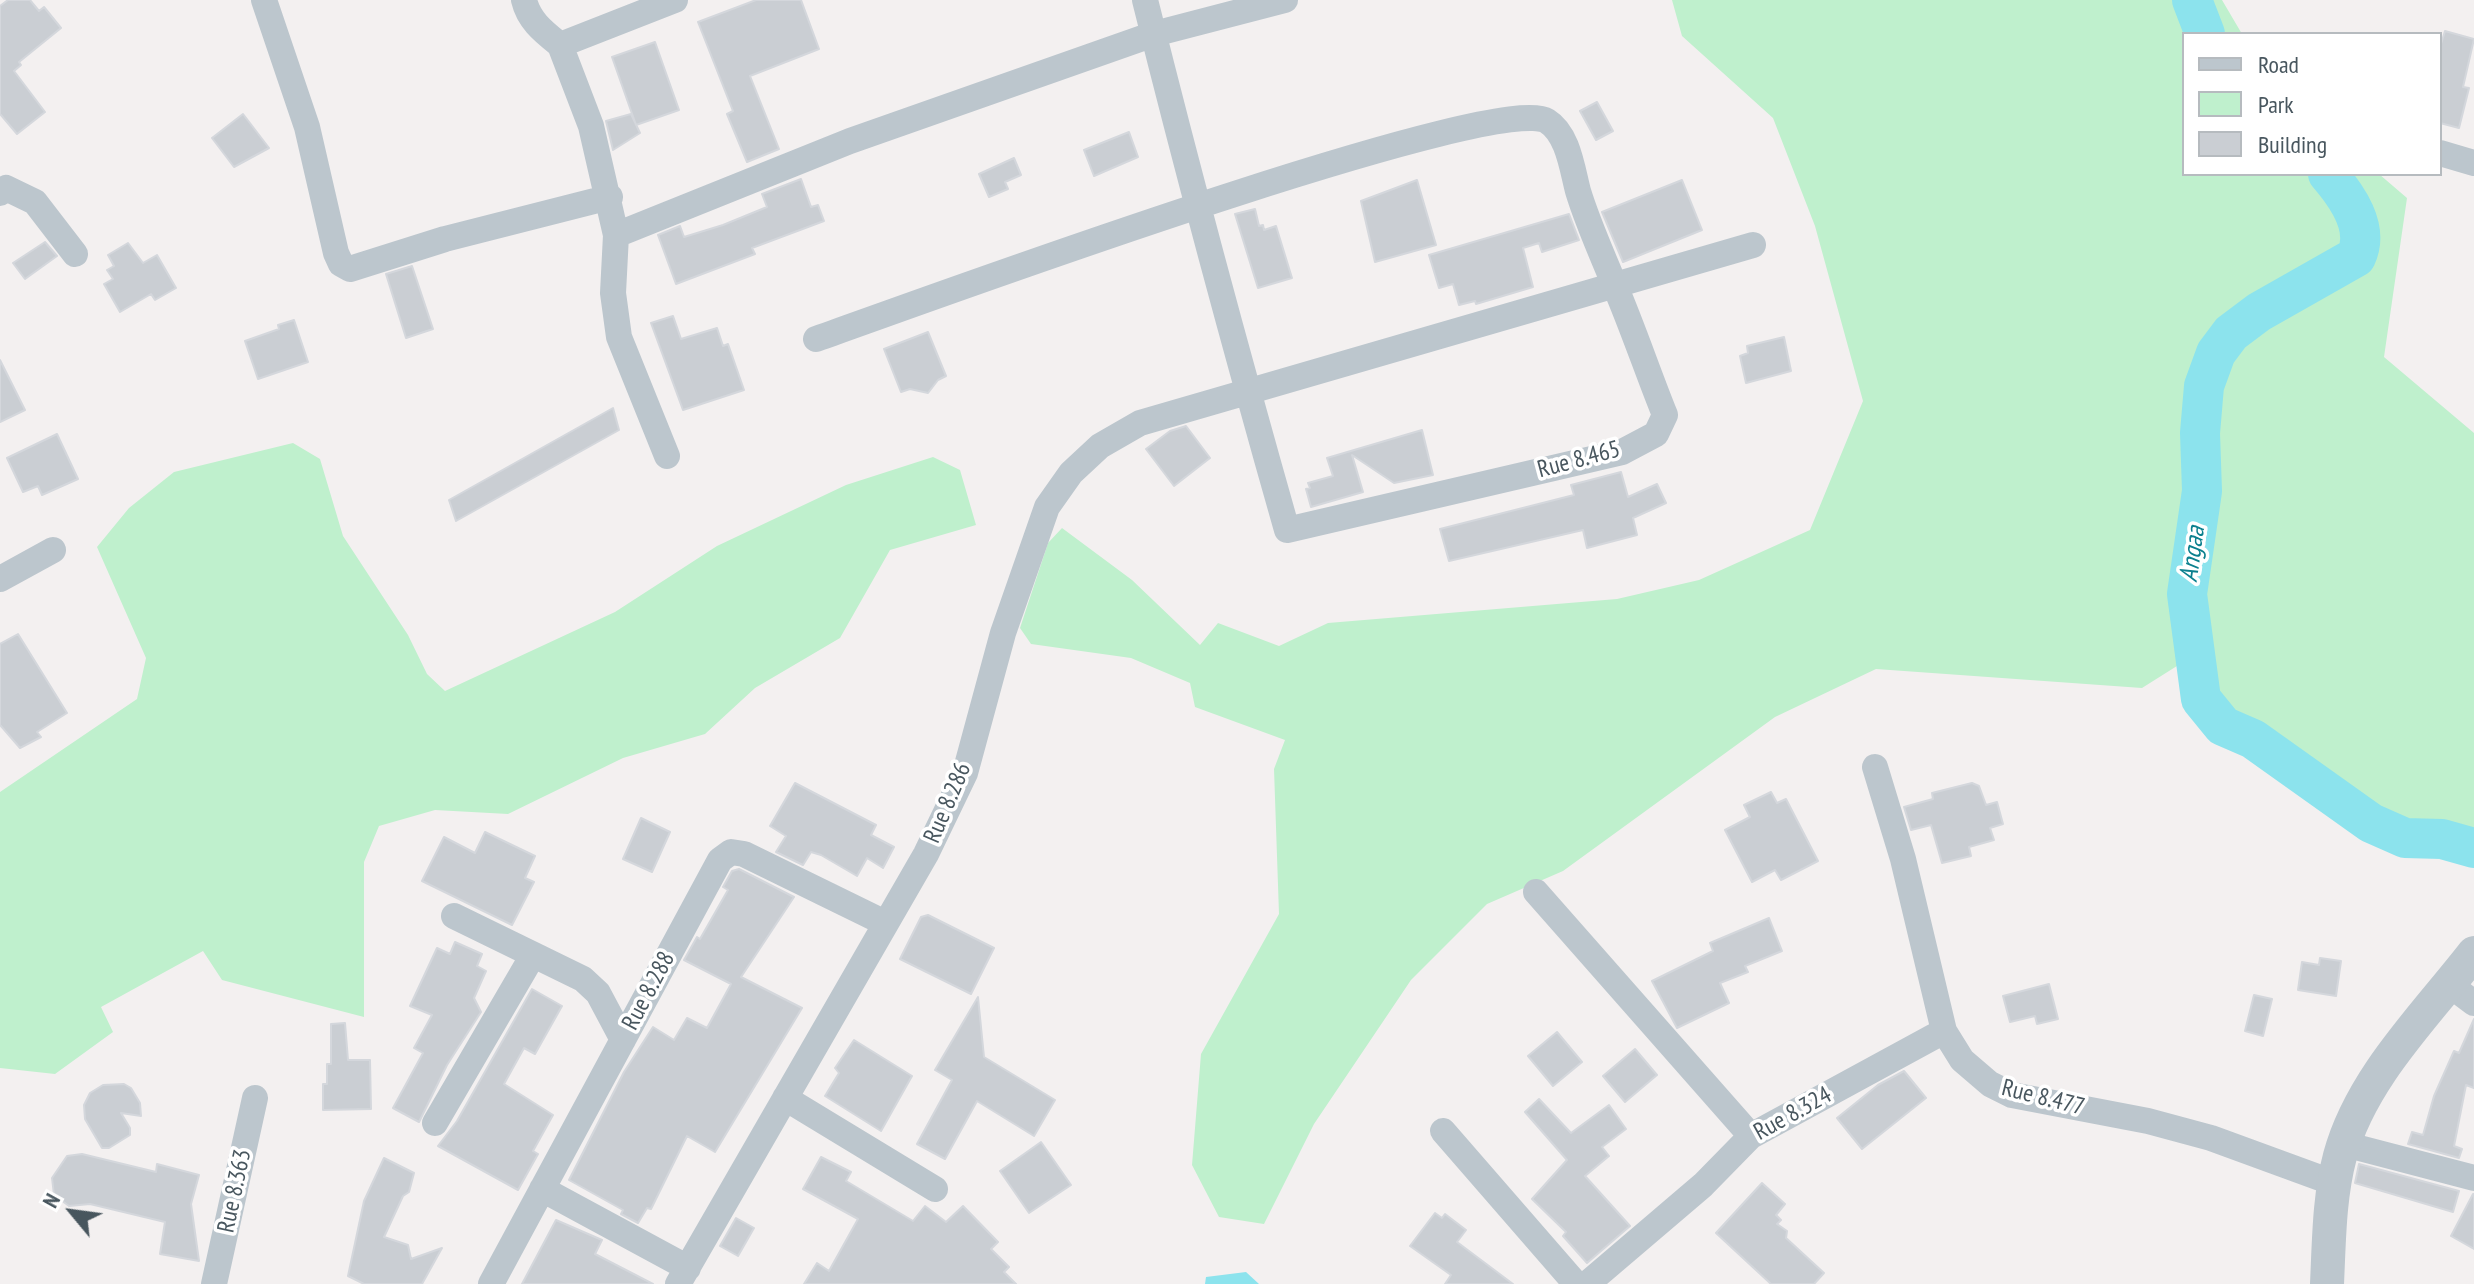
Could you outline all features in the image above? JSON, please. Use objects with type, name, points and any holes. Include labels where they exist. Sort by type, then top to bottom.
[{"type":"street","points":[[264,0],[307,127],[341,264],[350,269],[445,239],[610,197]]},
{"type":"street","points":[[524,0],[539,29],[560,45],[591,126],[610,197],[616,235],[613,293],[619,337],[667,456]]},
{"type":"street","points":[[560,45],[675,0]]},
{"type":"street","name":"Rue 8.465","points":[[1145,0],[1247,390],[1287,530],[1622,452],[1656,434],[1665,415],[1616,287],[1591,235],[1561,135],[1547,121],[1532,116],[1434,136],[1199,204]]},
{"type":"street","points":[[616,235],[850,141],[1154,34],[1285,0]]},
{"type":"street","points":[[2442,154],[2474,163]]},
{"type":"street","points":[[2,187],[35,202],[75,254]]},
{"type":"street","points":[[816,339],[1199,204]]},
{"type":"street","name":"Rue 8.286","points":[[683,1276],[926,854],[965,773],[1003,633],[1047,507],[1071,473],[1100,446],[1140,423],[1753,245]]},
{"type":"street","points":[[0,579],[53,550]]},
{"type":"street","name":"Rue 8.477","points":[[1875,767],[1903,859],[1944,1031],[1962,1060],[1990,1084],[2012,1095],[2148,1121],[2211,1138],[2334,1183]]},
{"type":"street","name":"Rue 8.288","points":[[491,1284],[720,860],[731,852],[744,854],[885,923]]},
{"type":"street","points":[[1536,892],[1751,1136]]},
{"type":"street","points":[[454,916],[590,985],[623,1040]]},
{"type":"street","points":[[2327,1284],[2334,1183],[2344,1144],[2371,1088],[2427,1009],[2462,994],[2474,953]]},
{"type":"street","points":[[435,1123],[533,955]]},
{"type":"street","name":"Rue 8.324","points":[[1587,1284],[1703,1185],[1751,1136],[1944,1031]]},
{"type":"street","name":"Rue 8.363","points":[[214,1284],[255,1098]]},
{"type":"street","points":[[785,1098],[935,1189]]},
{"type":"street","points":[[1443,1131],[1576,1284]]},
{"type":"street","points":[[2344,1144],[2474,1178]]},
{"type":"street","points":[[542,1189],[683,1276]]},
{"type":"green space","points":[[1672,0],[2222,0],[2241,32],[2182,32],[2182,176],[2381,176],[2407,198],[2384,357],[2474,433],[2474,848],[2442,839],[2405,838],[2371,823],[2253,739],[2223,726],[2201,699],[2196,654],[2142,688],[1876,669],[1775,717],[1563,871],[1487,904],[1411,980],[1314,1124],[1264,1224],[1219,1217],[1192,1165],[1201,1054],[1279,914],[1274,769],[1285,740],[1195,707],[1190,683],[1131,658],[1031,644],[1020,628],[1048,543],[1062,528],[1132,580],[1200,645],[1218,623],[1279,646],[1328,623],[1617,599],[1699,580],[1810,530],[1863,401],[1815,226],[1773,118],[1682,36]]},
{"type":"green space","points":[[293,443],[320,459],[343,536],[408,635],[427,674],[445,691],[615,612],[717,546],[846,485],[933,457],[960,470],[976,525],[890,550],[840,638],[755,688],[705,734],[623,758],[508,814],[435,810],[379,826],[364,862],[364,1017],[222,980],[203,951],[101,1007],[113,1032],[55,1074],[0,1068],[0,792],[137,699],[146,658],[97,547],[129,508],[174,472]]},
{"type":"water","points":[[1246,1272],[1259,1284],[1205,1284],[1206,1277]]},
{"type":"building","points":[[8,0],[30,0],[39,11],[44,7],[61,28],[19,62],[21,65],[14,71],[45,112],[17,134],[0,114],[0,6]]},
{"type":"building","points":[[756,0],[801,0],[819,49],[750,76],[779,149],[747,162],[727,114],[733,111],[698,22]]},
{"type":"building","points":[[2445,31],[2474,39],[2463,87],[2469,88],[2459,128],[2442,124],[2442,41]]},
{"type":"building","points":[[655,42],[679,110],[636,125],[612,57]]},
{"type":"building","points":[[1597,102],[1613,131],[1596,140],[1580,111]]},
{"type":"building","points":[[243,114],[269,148],[234,167],[212,138]]},
{"type":"building","points":[[631,114],[640,133],[613,150],[606,121]]},
{"type":"building","points":[[1129,132],[1138,157],[1094,176],[1084,150]]},
{"type":"building","points":[[1014,158],[1021,175],[1005,182],[1008,189],[989,197],[979,174]]},
{"type":"building","points":[[801,179],[811,207],[818,205],[824,221],[752,248],[755,254],[676,284],[658,235],[680,226],[684,237],[723,225],[767,207],[762,194]]},
{"type":"building","points":[[1417,180],[1436,245],[1375,262],[1361,201]]},
{"type":"building","points":[[1682,180],[1702,230],[1623,262],[1602,212]]},
{"type":"building","points":[[1255,209],[1259,226],[1263,225],[1264,230],[1276,226],[1292,278],[1258,288],[1235,214]]},
{"type":"building","points":[[1569,214],[1579,240],[1542,252],[1539,243],[1523,248],[1533,287],[1476,304],[1475,301],[1459,305],[1453,284],[1439,288],[1429,255]]},
{"type":"building","points":[[45,242],[57,256],[25,279],[13,263]]},
{"type":"building","points":[[128,243],[143,263],[157,255],[176,288],[155,300],[151,294],[120,312],[104,284],[113,279],[107,270],[114,266],[108,255]]},
{"type":"building","points":[[412,266],[433,329],[406,338],[386,274]]},
{"type":"building","points":[[673,316],[681,339],[717,328],[723,346],[728,344],[744,390],[683,410],[651,323]]},
{"type":"building","points":[[294,320],[308,362],[258,379],[245,341]]},
{"type":"building","points":[[928,332],[946,376],[938,380],[928,393],[910,389],[901,392],[884,349]]},
{"type":"building","points":[[1784,337],[1791,371],[1746,383],[1740,356],[1748,353],[1747,346]]},
{"type":"building","points":[[0,360],[25,410],[0,422]]},
{"type":"building","points":[[613,408],[619,430],[456,521],[449,500]]},
{"type":"building","points":[[1186,426],[1210,458],[1174,486],[1146,449],[1170,431]]},
{"type":"building","points":[[1422,430],[1433,475],[1394,483],[1352,455],[1363,492],[1311,507],[1306,489],[1310,488],[1308,483],[1333,476],[1327,458]]},
{"type":"building","points":[[57,434],[78,479],[42,495],[38,486],[23,492],[7,458]]},
{"type":"building","points":[[1621,472],[1628,497],[1657,484],[1666,503],[1633,518],[1637,535],[1587,548],[1583,530],[1449,561],[1440,529],[1574,495],[1571,485]]},
{"type":"building","points":[[18,634],[67,713],[37,732],[41,737],[20,748],[0,725],[0,644]]},
{"type":"building","points":[[795,783],[876,825],[871,835],[894,847],[883,868],[867,858],[857,876],[811,852],[803,865],[776,852],[786,836],[770,826]]},
{"type":"building","points":[[1972,783],[1979,786],[1986,805],[1997,802],[2003,824],[1990,828],[1994,840],[1969,847],[1971,856],[1942,863],[1931,825],[1911,830],[1904,807],[1933,799],[1932,793]]},
{"type":"building","points":[[1771,792],[1777,803],[1786,799],[1818,861],[1781,880],[1775,870],[1752,882],[1725,830],[1750,817],[1744,805]]},
{"type":"building","points":[[641,818],[670,832],[652,872],[623,859]]},
{"type":"building","points":[[485,832],[535,856],[525,878],[534,882],[512,925],[422,881],[444,837],[475,853]]},
{"type":"building","points":[[739,869],[794,897],[741,977],[802,1008],[715,1152],[687,1136],[651,1209],[647,1208],[638,1223],[621,1214],[623,1210],[569,1180],[624,1072],[653,1027],[674,1040],[687,1018],[707,1028],[731,984],[684,960],[728,890],[723,887],[732,871]]},
{"type":"building","points":[[928,915],[994,948],[971,994],[900,959],[921,917]]},
{"type":"building","points":[[1769,918],[1782,951],[1745,966],[1748,972],[1720,983],[1729,1003],[1677,1028],[1652,981],[1713,951],[1710,943]]},
{"type":"building","points":[[455,942],[482,954],[477,966],[486,971],[474,998],[481,1012],[447,1065],[419,1122],[393,1108],[423,1053],[414,1048],[432,1015],[410,1006],[437,948],[450,954]]},
{"type":"building","points":[[2320,958],[2341,961],[2336,996],[2298,990],[2302,962],[2319,965]]},
{"type":"building","points":[[2049,984],[2058,1019],[2037,1024],[2035,1016],[2010,1022],[2003,996]]},
{"type":"building","points":[[532,989],[562,1006],[535,1054],[524,1048],[504,1084],[553,1115],[533,1151],[538,1154],[518,1190],[438,1146],[457,1121]]},
{"type":"building","points":[[2254,995],[2272,999],[2263,1036],[2245,1031]]},
{"type":"building","points":[[978,997],[984,1057],[1055,1100],[1034,1136],[977,1101],[945,1159],[917,1144],[952,1080],[935,1070]]},
{"type":"building","points":[[2474,1019],[2474,1088],[2466,1085],[2454,1146],[2462,1149],[2459,1158],[2408,1144],[2412,1132],[2423,1135],[2434,1096],[2454,1051],[2459,1053]]},
{"type":"building","points":[[345,1023],[348,1060],[370,1060],[371,1109],[323,1110],[323,1084],[327,1084],[327,1064],[331,1064],[331,1024]]},
{"type":"building","points":[[1557,1032],[1582,1062],[1553,1086],[1528,1056]]},
{"type":"building","points":[[854,1040],[912,1076],[881,1131],[825,1096],[839,1073],[835,1068]]},
{"type":"building","points":[[1635,1049],[1657,1075],[1625,1102],[1603,1076]]},
{"type":"building","points":[[1904,1071],[1926,1098],[1862,1149],[1837,1118],[1878,1085]]},
{"type":"building","points":[[124,1084],[131,1088],[140,1103],[141,1116],[121,1113],[130,1128],[130,1135],[109,1148],[102,1148],[85,1119],[84,1105],[90,1093],[103,1085]]},
{"type":"building","points":[[1539,1099],[1571,1133],[1609,1105],[1626,1129],[1602,1147],[1609,1156],[1585,1176],[1630,1226],[1587,1263],[1563,1236],[1566,1232],[1532,1199],[1567,1160],[1525,1112]]},
{"type":"building","points":[[1041,1142],[1071,1185],[1029,1213],[1000,1171]]},
{"type":"building","points":[[82,1154],[156,1172],[157,1164],[199,1175],[191,1204],[199,1261],[160,1254],[165,1222],[90,1204],[69,1206],[54,1195],[52,1178],[67,1156]]},
{"type":"building","points":[[821,1157],[851,1172],[846,1181],[913,1221],[925,1206],[946,1222],[963,1206],[998,1242],[991,1249],[1009,1267],[1004,1272],[1016,1284],[804,1284],[817,1263],[829,1271],[858,1219],[803,1189]]},
{"type":"building","points":[[384,1158],[414,1173],[409,1192],[403,1196],[384,1237],[408,1245],[411,1259],[442,1248],[422,1284],[364,1284],[348,1276],[364,1201]]},
{"type":"building","points":[[2359,1164],[2459,1191],[2453,1212],[2355,1183]]},
{"type":"building","points":[[1762,1183],[1785,1204],[1776,1215],[1781,1220],[1777,1224],[1787,1231],[1786,1238],[1824,1273],[1814,1284],[1771,1284],[1716,1233]]},
{"type":"building","points":[[2474,1194],[2474,1249],[2451,1236]]},
{"type":"building","points":[[1435,1213],[1442,1218],[1445,1214],[1466,1230],[1457,1242],[1513,1284],[1445,1284],[1451,1275],[1410,1246]]},
{"type":"building","points":[[736,1218],[754,1228],[738,1256],[720,1246]]},
{"type":"building","points":[[556,1220],[602,1240],[595,1254],[653,1284],[522,1284]]},
{"type":"waterway","name":"Angaa","points":[[2192,0],[2204,32]]},
{"type":"waterway","name":"Angaa","points":[[2330,176],[2349,202],[2358,224],[2360,246],[2356,257],[2259,312],[2231,333],[2216,353],[2204,386],[2200,433],[2202,491],[2187,594],[2201,699],[2223,726],[2253,739],[2371,823],[2405,838],[2442,839],[2474,848]]}]
